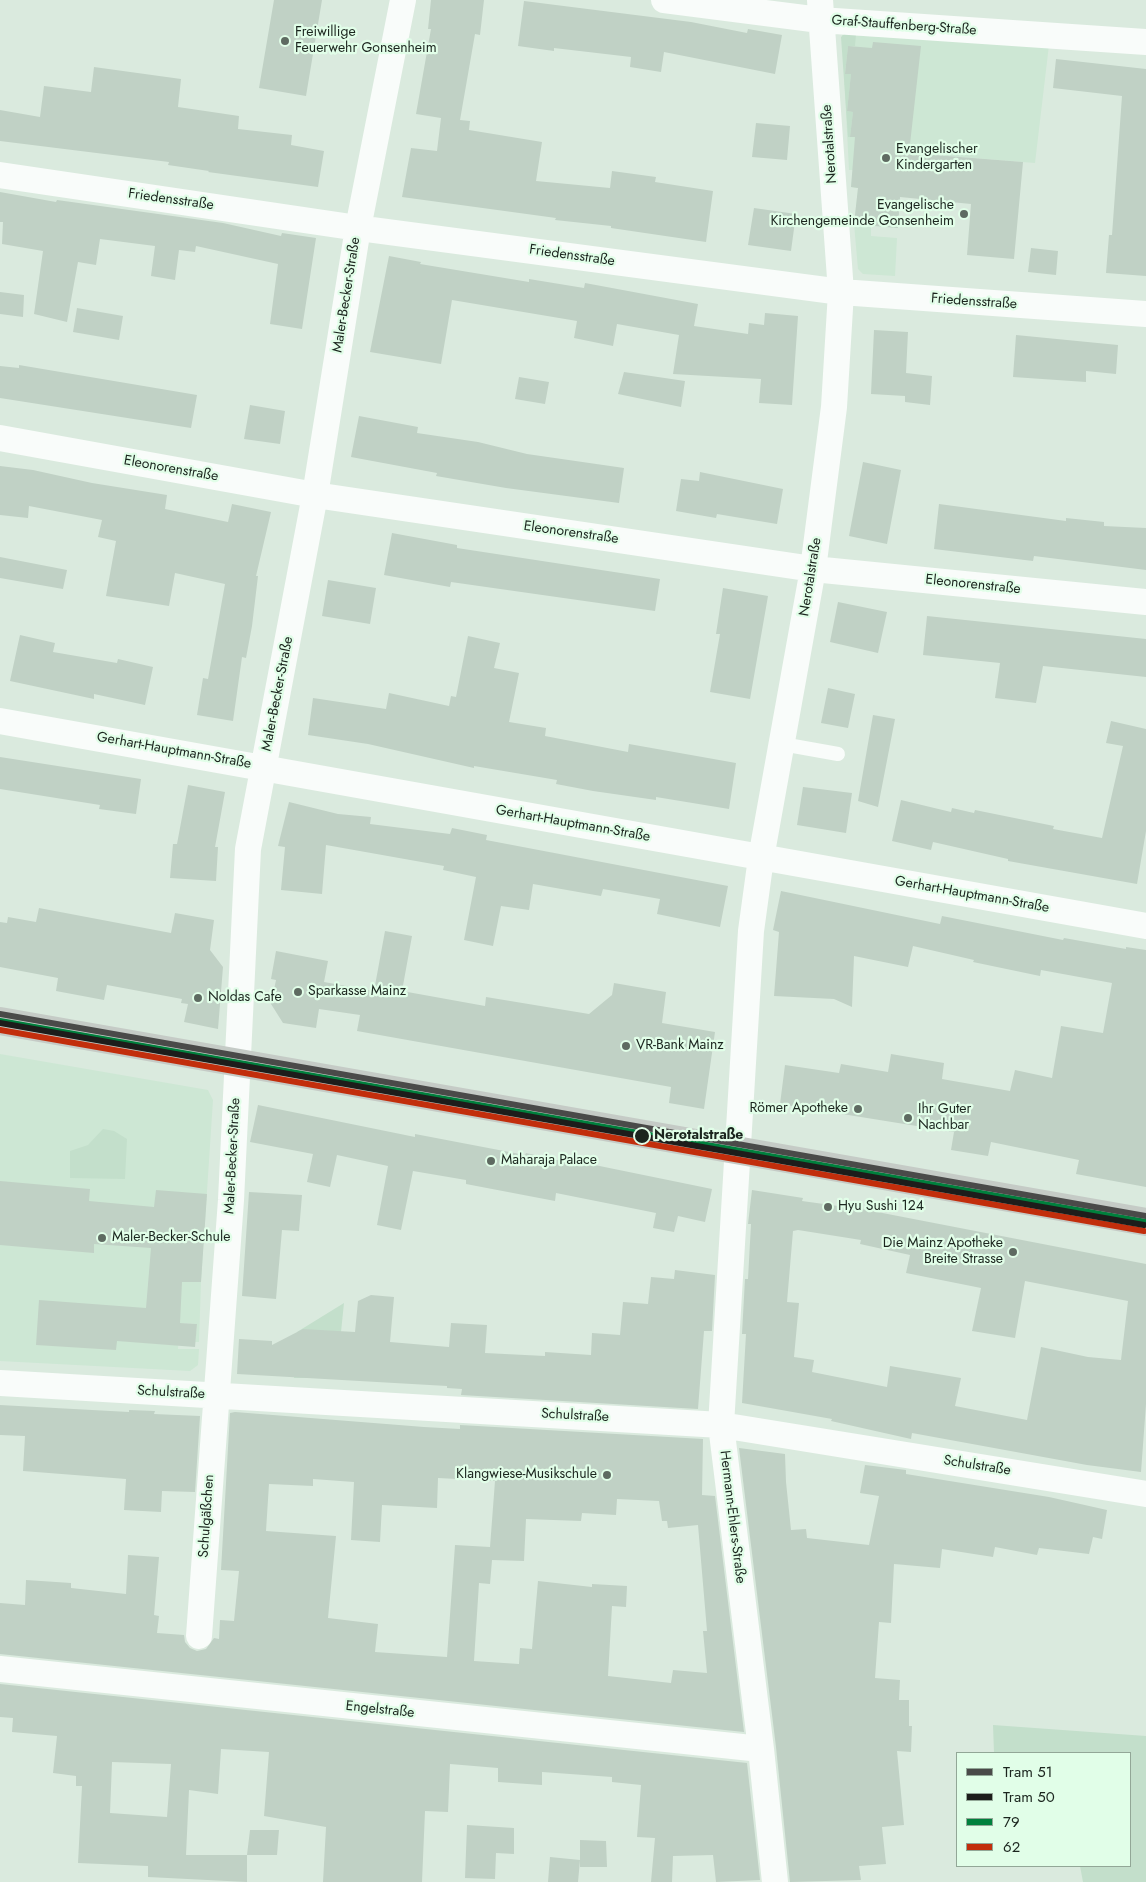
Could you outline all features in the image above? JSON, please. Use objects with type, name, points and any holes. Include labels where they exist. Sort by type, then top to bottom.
[{"type":"main road","points":[[0,1021],[1146,1222]]},
{"type":"street","name":"Maler-Becker-Straße","points":[[216,1396],[231,1200],[248,849],[315,495],[358,228],[403,0]]},
{"type":"street","name":"Graf-Stauffenberg-Straße","points":[[664,0],[820,10],[1146,42]]},
{"type":"street","name":"Nerotalstraße","points":[[739,1150],[751,931],[761,858],[813,569],[834,407],[841,292],[820,10]]},
{"type":"street","name":"Friedensstraße","points":[[0,175],[358,228],[841,292],[1146,314]]},
{"type":"street","name":"Eleonorenstraße","points":[[0,438],[315,495],[813,569],[1146,602]]},
{"type":"street","name":"Gerhart-Hauptmann-Straße","points":[[0,721],[1146,926]]},
{"type":"street","name":"Hermann-Ehlers-Straße","points":[[739,1150],[721,1424],[761,1749],[775,1882]]},
{"type":"street","name":"Schulstraße","points":[[0,1383],[721,1424],[1146,1494]]},
{"type":"street","name":"Schulgäßchen","points":[[199,1636],[216,1396]]},
{"type":"street","name":"Engelstraße","points":[[0,1669],[761,1749]]},
{"type":"lane","points":[[782,744],[838,754]]},
{"type":"shaded area","points":[[844,34],[856,34],[855,46],[848,46],[845,73],[851,74],[847,111],[853,112],[850,137],[848,137],[841,37]]},
{"type":"shaded area","name":"Evangelischer Kindergarten","points":[[842,35],[1049,45],[1035,163],[923,154],[900,197],[898,228],[871,226],[871,236],[897,238],[895,276],[863,274],[858,269],[854,224],[858,188],[851,187],[853,170],[849,170]]},
{"type":"shaded area","name":"Maler-Becker-Schule","points":[[0,1054],[208,1090],[213,1100],[199,1342],[195,1342],[197,1324],[180,1323],[178,1349],[199,1349],[198,1365],[190,1371],[0,1361]]},
{"type":"shaded area","points":[[103,1129],[114,1131],[127,1139],[125,1179],[70,1178],[70,1151],[88,1145]]},
{"type":"shaded area","points":[[344,1303],[341,1332],[309,1343],[307,1378],[294,1378],[297,1332]]},
{"type":"shaded area","points":[[993,1725],[1146,1736],[1146,1882],[1083,1882],[1080,1867],[1131,1867],[1131,1752],[994,1752]]},
{"type":"building","points":[[274,0],[322,0],[306,96],[259,88]]},
{"type":"building","points":[[431,0],[484,0],[480,35],[475,34],[460,120],[470,121],[469,130],[542,142],[536,181],[610,188],[612,171],[656,177],[655,182],[713,191],[706,242],[611,228],[611,226],[555,220],[556,218],[402,197],[411,148],[437,151],[441,118],[416,114],[431,29],[428,29]]},
{"type":"building","points":[[524,1],[691,22],[747,33],[748,29],[782,35],[775,74],[664,52],[661,72],[630,67],[631,57],[518,46]]},
{"type":"building","points":[[873,42],[921,46],[909,153],[1023,162],[1014,259],[967,255],[971,204],[900,197],[898,228],[854,224],[858,188],[851,187],[855,137],[850,137],[853,112],[847,111],[851,74],[845,74],[848,46],[872,48]]},
{"type":"building","points":[[1056,59],[1146,69],[1146,276],[1106,273],[1109,235],[1112,235],[1122,96],[1053,88]]},
{"type":"building","points":[[94,67],[181,79],[178,107],[239,116],[238,129],[292,135],[291,145],[324,151],[318,187],[208,172],[168,165],[169,162],[0,141],[0,110],[40,117],[44,86],[91,92]]},
{"type":"building","points":[[756,123],[790,126],[787,160],[752,157]]},
{"type":"building","points":[[0,192],[56,202],[57,200],[223,223],[281,236],[282,233],[316,238],[302,329],[270,324],[278,264],[196,246],[195,252],[179,250],[175,280],[151,276],[155,246],[100,239],[96,265],[78,262],[67,322],[34,314],[43,251],[2,244],[3,222],[0,222]]},
{"type":"building","points":[[754,208],[796,214],[791,251],[748,245]]},
{"type":"building","points":[[1031,248],[1058,251],[1056,275],[1028,272]]},
{"type":"building","points":[[389,256],[421,262],[420,264],[529,282],[529,279],[584,288],[585,283],[698,304],[694,326],[748,334],[749,323],[764,325],[765,313],[798,316],[792,405],[759,403],[761,379],[673,374],[679,335],[617,324],[613,346],[574,338],[577,321],[452,300],[441,364],[370,352]]},
{"type":"building","points":[[0,292],[24,295],[23,317],[0,314]]},
{"type":"building","points":[[77,308],[123,316],[119,340],[73,332]]},
{"type":"building","points":[[874,330],[908,332],[906,373],[932,376],[930,405],[905,402],[905,396],[871,394]]},
{"type":"building","points":[[1016,335],[1118,345],[1116,374],[1086,371],[1086,382],[1013,377]]},
{"type":"building","points":[[19,365],[197,395],[191,428],[0,398],[0,366],[19,368]]},
{"type":"building","points":[[624,372],[685,381],[681,407],[618,394]]},
{"type":"building","points":[[519,377],[549,382],[545,404],[515,399]]},
{"type":"building","points":[[250,405],[285,411],[280,444],[244,439]]},
{"type":"building","points":[[359,416],[418,427],[417,433],[478,442],[527,454],[624,468],[619,503],[506,488],[436,476],[437,473],[351,457]]},
{"type":"building","points":[[863,462],[901,470],[887,544],[849,536]]},
{"type":"building","points":[[0,466],[33,470],[92,483],[167,495],[165,509],[228,522],[232,504],[271,512],[256,576],[258,576],[252,626],[246,658],[242,657],[233,721],[197,715],[203,678],[208,679],[225,584],[175,573],[169,606],[106,596],[116,541],[98,537],[102,520],[29,506],[28,518],[0,515]]},
{"type":"building","points":[[700,472],[783,489],[777,524],[717,514],[716,518],[676,511],[681,479],[699,481]]},
{"type":"building","points":[[939,504],[1066,521],[1066,518],[1104,522],[1104,526],[1146,528],[1146,570],[1034,556],[1033,561],[934,549]]},
{"type":"building","points":[[392,533],[457,545],[457,548],[660,579],[655,611],[451,582],[450,587],[384,575]]},
{"type":"building","points":[[0,557],[67,570],[63,589],[0,578]]},
{"type":"building","points":[[328,580],[376,588],[370,624],[322,616]]},
{"type":"building","points":[[723,588],[768,596],[750,699],[710,692],[720,634],[716,634]]},
{"type":"building","points":[[838,602],[887,612],[878,653],[830,642]]},
{"type":"building","points":[[927,616],[1146,639],[1146,677],[1043,666],[1036,703],[995,698],[1000,663],[923,655]]},
{"type":"building","points":[[20,635],[55,643],[53,652],[117,663],[118,659],[153,667],[145,705],[94,694],[94,699],[10,681]]},
{"type":"building","points":[[468,636],[500,643],[494,668],[519,673],[509,722],[546,728],[545,736],[628,752],[629,744],[736,763],[729,809],[656,797],[656,800],[593,791],[556,784],[557,780],[474,766],[474,768],[368,744],[308,735],[313,698],[386,709],[389,693],[449,706],[451,696],[456,697]]},
{"type":"building","points":[[828,688],[855,694],[848,728],[821,723]]},
{"type":"building","points":[[873,715],[895,719],[878,807],[858,801]]},
{"type":"building","points":[[1111,721],[1146,729],[1146,831],[1137,884],[1008,861],[1008,859],[933,842],[931,850],[892,841],[901,800],[951,812],[952,808],[974,813],[975,810],[1054,826],[1053,829],[1102,838],[1123,746],[1106,743]]},
{"type":"building","points":[[0,757],[141,779],[136,814],[99,809],[100,805],[0,789]]},
{"type":"building","points":[[188,785],[225,792],[215,847],[218,847],[216,881],[170,878],[173,844],[177,844]]},
{"type":"building","points":[[803,787],[852,793],[846,833],[797,825]]},
{"type":"building","points":[[289,802],[338,814],[371,817],[370,824],[450,834],[452,828],[487,835],[486,840],[728,886],[720,927],[657,914],[660,899],[603,889],[601,896],[533,884],[529,910],[501,906],[493,946],[464,940],[476,877],[443,870],[444,866],[326,845],[322,894],[281,890],[285,847],[278,846]]},
{"type":"building","points":[[781,891],[940,924],[942,916],[1063,940],[1064,938],[1126,949],[1126,947],[1146,950],[1146,1187],[1076,1174],[1079,1160],[991,1142],[988,1156],[951,1150],[954,1132],[780,1104],[785,1065],[839,1073],[841,1064],[888,1072],[891,1054],[944,1063],[942,1079],[1010,1091],[1015,1070],[1052,1078],[1061,1026],[1103,1033],[1112,983],[1041,970],[1040,976],[973,962],[974,960],[913,946],[908,967],[854,956],[852,1007],[834,999],[774,996],[779,932],[773,930]]},
{"type":"building","points":[[39,908],[171,933],[175,913],[214,920],[210,950],[223,967],[218,1029],[184,1022],[188,1004],[181,1003],[182,999],[107,985],[104,1000],[56,991],[58,978],[0,967],[0,922],[7,923],[8,917],[36,922]]},
{"type":"building","points":[[385,931],[412,936],[402,991],[485,1006],[486,997],[589,1014],[612,995],[614,983],[666,992],[662,1023],[715,1032],[704,1109],[669,1103],[671,1087],[357,1031],[360,1015],[319,1009],[316,1028],[283,1023],[271,1004],[276,980],[271,979],[276,951],[328,961],[324,982],[374,991]]},
{"type":"building","points":[[258,1105],[415,1137],[415,1134],[525,1155],[526,1153],[579,1165],[580,1162],[712,1189],[705,1222],[678,1216],[674,1232],[653,1228],[656,1213],[556,1193],[555,1201],[466,1184],[466,1180],[413,1171],[401,1230],[377,1225],[388,1166],[337,1155],[330,1187],[307,1182],[313,1154],[250,1142]]},
{"type":"building","points":[[0,1181],[90,1189],[89,1201],[154,1207],[156,1190],[207,1194],[201,1282],[182,1282],[180,1323],[197,1324],[195,1347],[117,1341],[116,1350],[36,1345],[39,1300],[146,1308],[151,1248],[94,1244],[94,1253],[0,1245]]},
{"type":"building","points":[[752,1190],[803,1198],[802,1201],[867,1210],[1146,1264],[1146,1404],[1141,1472],[1087,1465],[912,1433],[911,1439],[831,1421],[832,1419],[742,1403],[746,1334],[742,1334],[751,1224],[748,1224]],"holes":[[[798,1230],[861,1240],[860,1244],[910,1255],[906,1273],[981,1288],[972,1331],[1015,1338],[1025,1281],[1128,1301],[1121,1360],[1088,1357],[1041,1347],[1027,1420],[955,1406],[961,1378],[890,1366],[887,1387],[812,1372],[814,1360],[794,1357],[799,1303],[787,1302],[793,1231]]]},
{"type":"building","points":[[249,1192],[302,1195],[299,1231],[282,1230],[276,1299],[242,1296]]},
{"type":"building","points":[[675,1270],[715,1275],[712,1331],[704,1331],[698,1409],[461,1395],[462,1389],[447,1388],[447,1386],[237,1374],[239,1339],[272,1341],[272,1345],[303,1329],[355,1332],[358,1301],[371,1295],[394,1297],[390,1342],[449,1347],[451,1323],[487,1325],[485,1353],[545,1356],[545,1352],[591,1355],[592,1333],[620,1335],[623,1302],[648,1304],[651,1277],[674,1279]]},
{"type":"building","points":[[0,1405],[129,1412],[129,1410],[155,1411],[154,1414],[200,1416],[195,1492],[162,1491],[161,1512],[124,1510],[126,1479],[23,1471],[25,1436],[0,1435]]},
{"type":"building","points":[[230,1413],[460,1429],[460,1425],[703,1439],[702,1495],[715,1496],[744,1732],[0,1654],[0,1603],[25,1605],[26,1580],[71,1583],[71,1588],[126,1594],[128,1555],[159,1557],[154,1615],[159,1616],[157,1633],[184,1635],[185,1642],[190,1648],[197,1651],[206,1649],[214,1638],[219,1639],[220,1620],[234,1621],[239,1571],[221,1570]],"holes":[[[438,1478],[495,1481],[490,1547],[455,1545],[447,1657],[375,1652],[378,1624],[328,1618],[336,1536],[266,1531],[269,1484],[313,1486],[313,1479],[354,1482],[351,1540],[380,1542],[382,1505],[437,1508]],[[617,1499],[659,1501],[662,1521],[667,1521],[668,1528],[698,1525],[707,1631],[703,1631],[707,1673],[673,1670],[671,1683],[608,1676],[612,1606],[626,1607],[627,1586],[592,1584],[592,1587],[538,1581],[532,1649],[520,1648],[519,1664],[474,1661],[479,1583],[490,1584],[492,1560],[524,1561],[526,1519],[581,1521],[582,1513],[616,1515]]]},
{"type":"building","points":[[739,1448],[785,1454],[791,1530],[806,1529],[807,1538],[869,1545],[879,1496],[860,1493],[865,1465],[906,1470],[906,1474],[1049,1497],[1107,1510],[1102,1539],[1093,1537],[1089,1554],[1039,1548],[1037,1555],[995,1547],[993,1557],[942,1549],[940,1568],[894,1564],[891,1623],[879,1622],[875,1678],[900,1680],[899,1700],[909,1700],[909,1726],[912,1726],[911,1752],[897,1751],[904,1825],[882,1827],[886,1864],[859,1866],[861,1880],[790,1882],[776,1747]]},
{"type":"building","points":[[0,1684],[747,1763],[760,1880],[716,1882],[713,1855],[673,1856],[672,1882],[651,1882],[655,1838],[637,1837],[641,1785],[612,1782],[612,1777],[542,1772],[542,1785],[498,1782],[498,1768],[450,1764],[448,1812],[425,1811],[422,1882],[323,1882],[326,1827],[264,1816],[269,1752],[221,1749],[218,1794],[189,1790],[186,1855],[247,1855],[247,1882],[148,1877],[148,1866],[78,1863],[82,1786],[76,1786],[76,1776],[53,1773],[57,1736],[12,1732],[13,1718],[0,1717]],"holes":[[[112,1762],[171,1764],[167,1817],[110,1813]]]},
{"type":"building","points":[[467,1825],[514,1828],[514,1854],[496,1853],[495,1879],[465,1878]]},
{"type":"building","points":[[250,1830],[279,1830],[277,1855],[247,1855]]},
{"type":"building","points":[[580,1840],[606,1841],[607,1867],[580,1867]]},
{"type":"building","points":[[550,1857],[580,1860],[578,1882],[548,1882]]},
{"type":"tram line","name":"51","points":[[0,1014],[1146,1216]]},
{"type":"tram line","name":"50","points":[[0,1023],[1144,1225]]},
{"type":"transit line","name":"79","points":[[0,1021],[1146,1222]]},
{"type":"transit line","name":"62","points":[[0,1030],[1144,1231]]},
{"type":"place","name":"Freiwillige Feuerwehr Gonsenheim","points":[[285,41]]},
{"type":"place","name":"Evangelischer Kindergarten","points":[[886,158]]},
{"type":"place","name":"Evangelische Kirchengemeinde Gonsenheim","points":[[964,214]]},
{"type":"place","name":"Sparkasse Mainz","points":[[298,992]]},
{"type":"place","name":"Noldas Cafe","points":[[198,998]]},
{"type":"place","name":"VR-Bank Mainz","points":[[626,1046]]},
{"type":"place","name":"Römer Apotheke","points":[[858,1109]]},
{"type":"place","name":"Ihr Guter Nachbar","points":[[908,1118]]},
{"type":"place","name":"Nerotalstraße","points":[[642,1136]]},
{"type":"place","name":"Maharaja Palace","points":[[491,1161]]},
{"type":"place","name":"Hyu Sushi 124","points":[[828,1207]]},
{"type":"place","name":"Maler-Becker-Schule","points":[[102,1238]]},
{"type":"place","name":"Die Mainz Apotheke Breite Strasse","points":[[1013,1252]]},
{"type":"place","name":"Klangwiese-Musikschule","points":[[607,1475]]}]
